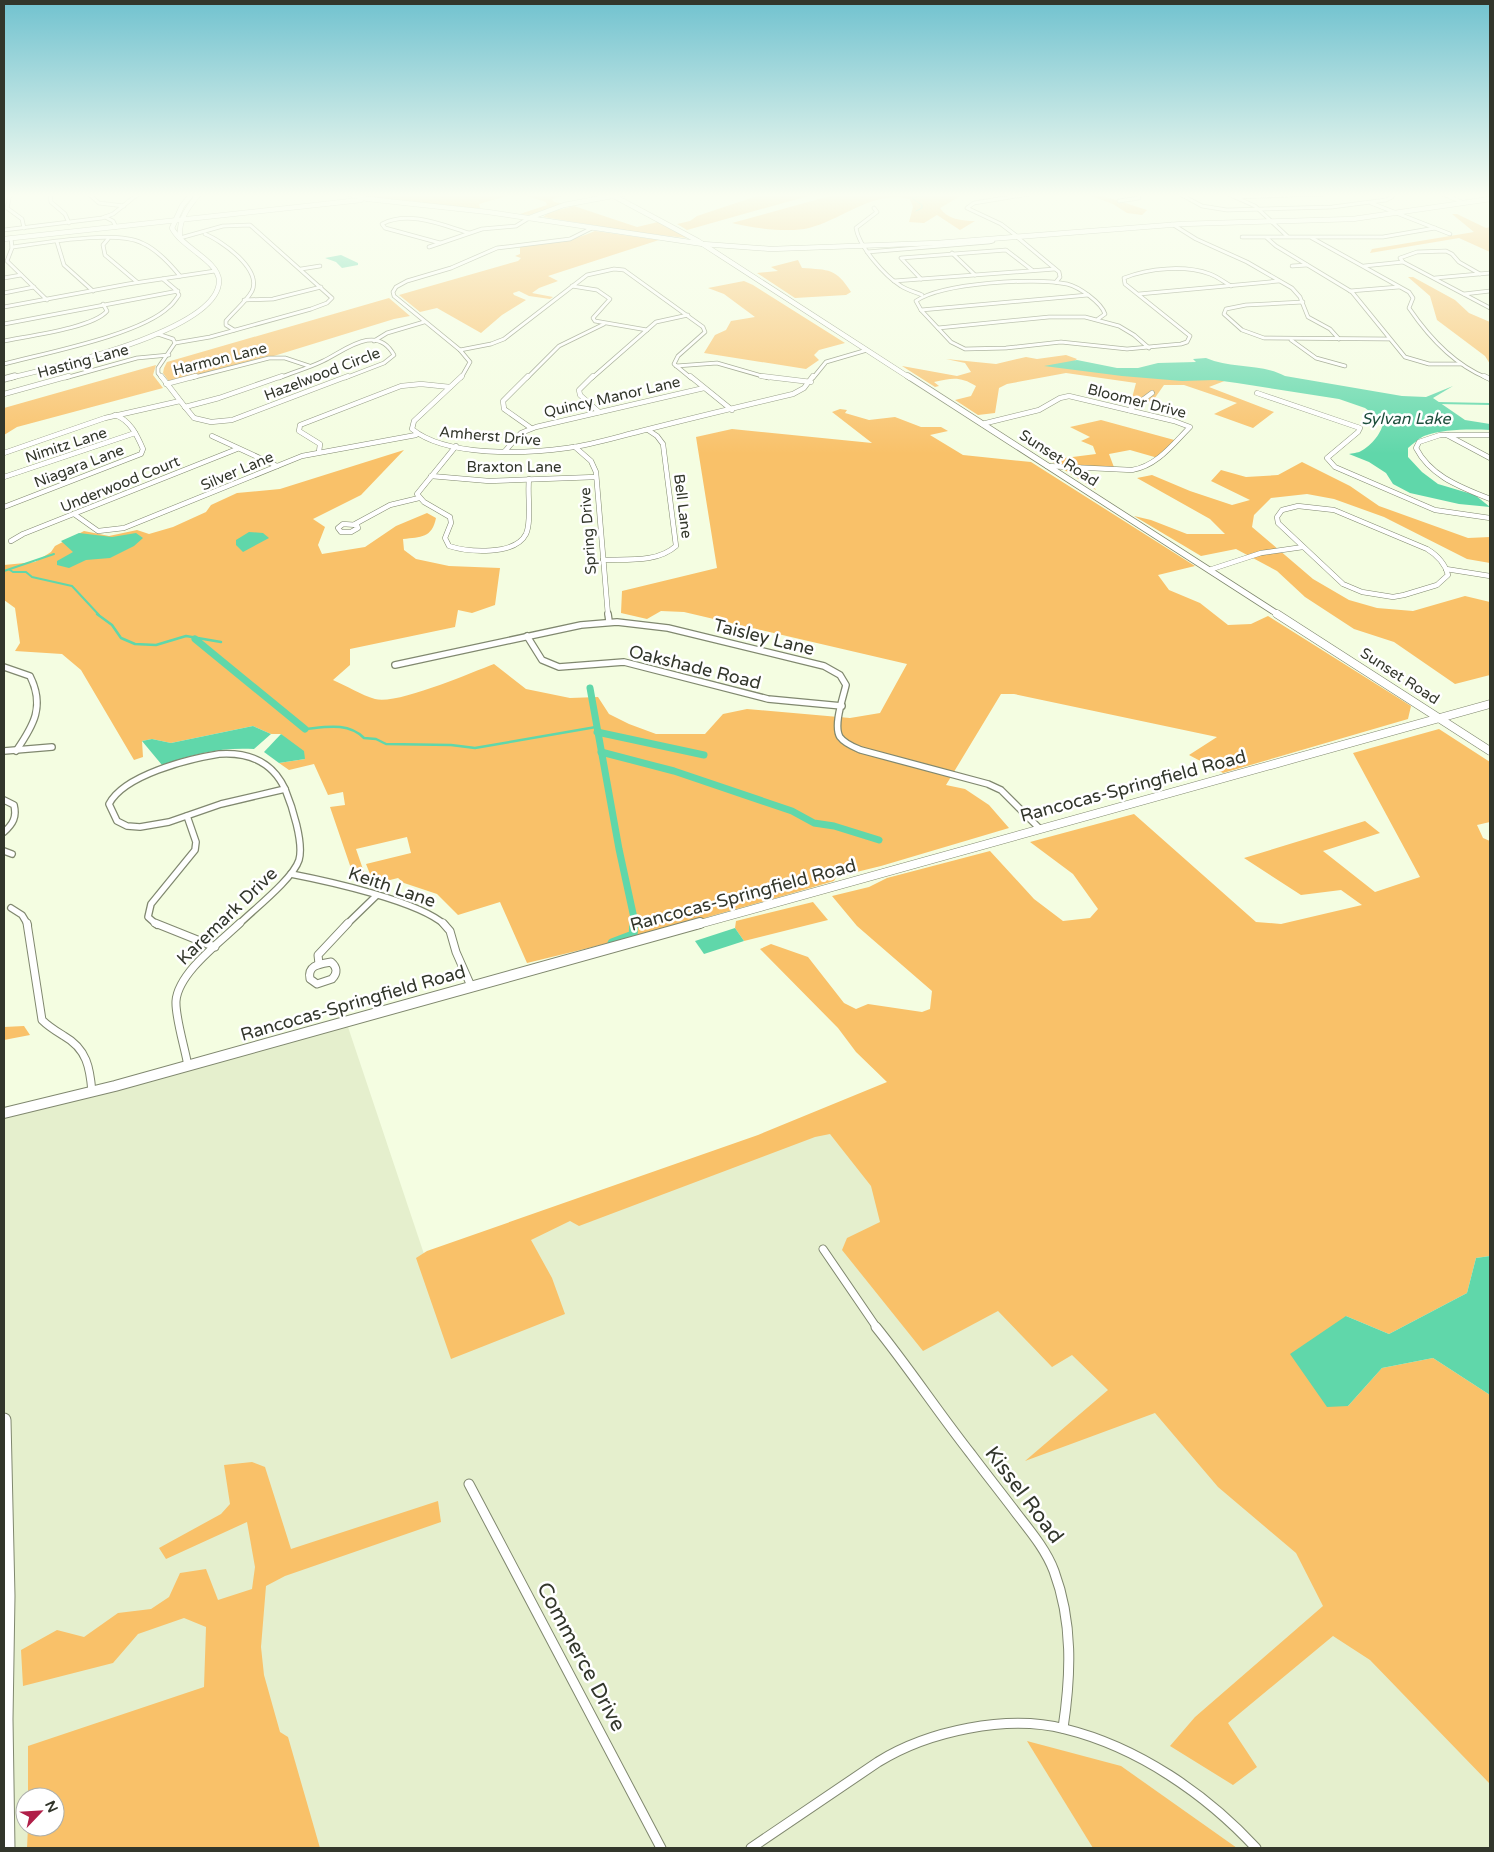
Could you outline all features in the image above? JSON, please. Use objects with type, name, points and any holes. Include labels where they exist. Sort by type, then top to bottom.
[{"type":"street","points":[[27,280],[47,300]]},
{"type":"street","points":[[80,280],[93,291]]},
{"type":"street","points":[[4,307],[147,280]]},
{"type":"street","points":[[4,364],[132,328],[168,308],[179,297],[178,291],[165,280]]},
{"type":"street","points":[[4,378],[107,351],[158,334],[189,319],[210,301],[219,280]]},
{"type":"street","points":[[234,330],[226,325],[226,320],[244,300],[254,284],[254,280]]},
{"type":"street","points":[[175,343],[198,340],[328,303],[332,300],[314,280]]},
{"type":"street","points":[[409,280],[396,287],[393,292],[394,296],[460,350],[502,340],[580,280]]},
{"type":"street","points":[[639,280],[703,327],[705,332],[699,340],[675,359],[676,366],[732,410]]},
{"type":"street","name":"Sunset Road","points":[[760,280],[1490,751]]},
{"type":"street","points":[[894,281],[902,280]]},
{"type":"street","points":[[1098,319],[1104,315],[1105,311],[1088,296],[1078,288],[1056,282],[1029,282],[959,288],[922,295],[916,301],[921,310],[951,342],[963,349],[999,349],[1061,342],[1124,349],[1149,348],[1184,343],[1190,338],[1187,333],[1125,284],[1124,280]]},
{"type":"street","points":[[1221,280],[1231,286]]},
{"type":"street","points":[[1333,280],[1350,291],[1406,357],[1425,366],[1461,364]]},
{"type":"street","points":[[1388,280],[1413,296],[1409,305],[1410,310],[1461,364],[1476,374],[1490,378]]},
{"type":"street","points":[[1438,280],[1490,308]]},
{"type":"street","points":[[894,281],[922,295]]},
{"type":"street","points":[[1139,294],[1279,281],[1294,290],[1303,302],[1308,317],[1328,327],[1339,339]]},
{"type":"street","points":[[572,286],[597,290],[610,299],[593,318],[595,321],[647,330]]},
{"type":"street","points":[[4,293],[34,287]]},
{"type":"street","points":[[244,300],[273,299],[321,287]]},
{"type":"street","points":[[1350,291],[1400,287]]},
{"type":"street","points":[[4,324],[178,291]]},
{"type":"street","points":[[1463,294],[1490,291]]},
{"type":"street","points":[[921,310],[1088,296]]},
{"type":"street","points":[[1303,302],[1242,305],[1230,307],[1224,312],[1227,318],[1249,334],[1264,338],[1291,340],[1389,339]]},
{"type":"street","points":[[4,342],[92,322],[102,317],[107,311],[103,304]]},
{"type":"street","points":[[599,412],[580,395],[579,390],[658,321],[688,315]]},
{"type":"street","points":[[938,328],[1061,317],[1098,319],[1117,324],[1129,330],[1149,348]]},
{"type":"street","points":[[374,340],[385,334],[424,322]]},
{"type":"street","points":[[531,428],[504,409],[503,401],[559,346],[604,324]]},
{"type":"street","points":[[158,334],[173,339],[175,343]]},
{"type":"street","name":"Hazelwood Circle","points":[[185,407],[216,399],[309,366],[329,358],[351,344],[374,340],[388,346],[393,351],[393,357],[384,363],[250,413],[226,421],[214,422]]},
{"type":"street","points":[[1291,340],[1306,353],[1332,364],[1345,366]]},
{"type":"street","points":[[175,343],[158,370],[166,384],[180,401],[198,420],[214,422],[210,432],[238,449],[277,466]]},
{"type":"street","name":"Amherst Drive","points":[[460,350],[468,358],[470,364],[467,370],[414,421],[412,427],[416,435],[433,443],[505,451],[540,452],[576,447],[793,394],[805,389],[820,366],[828,360],[867,350]]},
{"type":"street","name":"Hasting Lane","points":[[4,394],[136,358],[168,355]]},
{"type":"street","name":"Harmon Lane","points":[[166,384],[269,358],[285,358],[309,366]]},
{"type":"street","points":[[676,366],[717,363],[763,377],[811,382]]},
{"type":"street","points":[[320,452],[320,444],[299,431],[300,425],[398,386],[417,384],[450,388]]},
{"type":"street","name":"Quincy Manor Lane","points":[[505,451],[520,435],[531,428],[704,388]]},
{"type":"street","points":[[1129,410],[1152,393]]},
{"type":"street","points":[[1257,393],[1360,428],[1358,432],[1327,458],[1335,467],[1435,510],[1490,518]]},
{"type":"street","name":"Bloomer Drive","points":[[982,424],[1039,410],[1066,396],[1187,424],[1190,428],[1160,457],[1141,469],[1047,466]]},
{"type":"street","name":"Niagara Lane","points":[[4,453],[115,415],[180,401]]},
{"type":"street","name":"Niagara Lane","points":[[4,507],[138,455],[144,449],[135,433],[122,418],[115,415]]},
{"type":"street","name":"Bell Lane","points":[[603,560],[657,556],[670,552],[676,546],[662,442],[648,430]]},
{"type":"street","name":"Nimitz Lane","points":[[4,477],[135,433]]},
{"type":"street","name":"Silver Lane","points":[[74,514],[98,531],[124,528],[277,466],[320,452],[380,443],[416,435]]},
{"type":"street","points":[[1446,435],[1490,458]]},
{"type":"street","points":[[1490,436],[1435,436],[1422,440],[1416,446],[1417,450],[1432,467],[1447,480],[1490,499]]},
{"type":"street","points":[[419,498],[419,491],[456,446]]},
{"type":"street","name":"Spring Drive","points":[[576,447],[596,469],[609,621]]},
{"type":"street","name":"Underwood Court","points":[[11,541],[23,534],[238,449]]},
{"type":"street","name":"Braxton Lane","points":[[432,476],[489,481],[596,477]]},
{"type":"street","points":[[355,524],[387,506],[419,498],[450,517],[451,523],[445,538],[449,546],[465,549],[497,550],[514,545],[525,534],[529,480]]},
{"type":"street","points":[[1298,506],[1320,507],[1342,512],[1427,549],[1435,554],[1446,569],[1448,575],[1446,579],[1434,587],[1393,597],[1377,596],[1362,592],[1343,584],[1282,529],[1277,517],[1282,510],[1298,506]]},
{"type":"street","points":[[1209,570],[1262,553],[1303,547]]},
{"type":"street","points":[[1446,569],[1490,576]]},
{"type":"street","name":"Taisley Lane","points":[[394,665],[580,624],[629,621],[659,626],[833,670],[840,674],[846,685],[837,728],[839,736],[848,744],[860,750],[988,784],[1000,790],[1038,828]]},
{"type":"street","name":"Oakshade Road","points":[[527,636],[541,659],[557,667],[572,668],[602,662],[624,662],[768,699],[842,706]]},
{"type":"street","points":[[4,667],[30,676],[39,695],[39,705],[35,719],[16,751]]},
{"type":"street","name":"Rancocas-Springfield Road","points":[[4,1113],[188,1066],[471,986],[940,858],[1038,828],[1490,704]]},
{"type":"street","points":[[4,751],[52,747]]},
{"type":"street","name":"Karemark Drive","points":[[188,1066],[176,1002],[178,990],[189,972],[291,874],[299,864],[300,853],[297,831],[285,789],[268,766],[256,758],[243,755],[216,754],[201,757],[134,781],[114,794],[109,804],[112,815],[117,821],[140,827],[171,822],[249,796],[285,789]]},
{"type":"street","points":[[4,800],[14,805],[16,811],[15,821],[4,832]]},
{"type":"street","points":[[187,816],[196,842],[195,850],[151,904],[148,917],[158,926],[215,947]]},
{"type":"street","points":[[4,851],[12,854]]},
{"type":"street","name":"Keith Lane","points":[[291,874],[333,882],[424,911],[436,917],[449,928],[454,948],[471,986]]},
{"type":"street","points":[[319,964],[318,955],[376,896]]},
{"type":"street","points":[[11,908],[22,915],[29,926],[42,1020],[52,1029],[77,1043],[84,1051],[90,1068],[92,1092]]},
{"type":"street","points":[[331,962],[335,965],[337,973],[335,977],[330,981],[318,984],[310,979],[308,973],[310,969],[319,964],[331,962]]},
{"type":"street","name":"Kissel Road","points":[[823,1249],[866,1314],[900,1357],[954,1433],[1040,1542],[1054,1570],[1066,1612],[1069,1638],[1069,1688],[1063,1728]]},
{"type":"street","points":[[4,1420],[8,1596],[6,1719],[8,1848]]},
{"type":"street","name":"Commerce Drive","points":[[469,1484],[661,1848]]},
{"type":"street","points":[[751,1848],[880,1760],[904,1748],[951,1732],[986,1725],[1024,1724],[1063,1728],[1124,1751],[1173,1778],[1207,1802],[1256,1848]]},
{"type":"shaded area","points":[[450,280],[558,281],[539,288],[532,293],[553,297],[550,299],[529,296],[519,291],[513,293],[526,300],[502,315],[481,333],[437,308],[420,312],[399,295]]},
{"type":"shaded area","points":[[768,280],[843,280],[851,292],[846,295],[795,298]]},
{"type":"shaded area","points":[[1412,280],[1419,280],[1455,300],[1469,313],[1490,322],[1490,364],[1485,356],[1437,320],[1430,296]]},
{"type":"shaded area","points":[[744,281],[845,343],[819,350],[814,355],[819,360],[806,369],[704,353],[715,335],[726,330],[731,321],[755,317],[724,294],[708,288]]},
{"type":"shaded area","points":[[389,298],[410,316],[394,319],[264,359],[170,383],[163,373],[167,362]]},
{"type":"shaded area","points":[[1066,355],[1077,359],[1067,367],[1227,380],[1209,387],[1274,412],[1253,428],[1214,414],[1237,403],[1184,385],[1164,385],[1152,402],[1132,398],[1136,383],[1066,373],[1007,384],[999,388],[995,413],[978,415],[955,400],[971,396],[976,386],[956,379],[934,382],[939,386],[935,387],[902,366],[957,376],[971,372],[965,363],[946,359],[996,364],[1026,357],[1037,359]]},
{"type":"shaded area","points":[[156,365],[153,375],[163,388],[17,427],[4,435],[4,408]]},
{"type":"shaded area","points":[[840,409],[847,410],[845,413],[869,420],[895,417],[921,427],[941,427],[948,431],[930,435],[963,455],[1031,462],[1195,566],[1158,575],[1169,590],[1200,603],[1228,625],[1251,624],[1268,616],[1411,706],[1408,719],[1223,773],[1189,755],[1217,737],[1014,694],[1001,694],[946,785],[965,789],[989,805],[1009,828],[881,866],[836,877],[834,881],[758,903],[527,963],[500,902],[458,915],[437,894],[404,883],[398,878],[374,884],[366,864],[411,853],[407,837],[356,849],[366,878],[355,880],[330,807],[345,805],[343,792],[328,795],[314,764],[289,770],[279,763],[305,759],[281,734],[271,734],[253,726],[171,743],[152,739],[142,741],[143,757],[134,760],[81,670],[62,654],[15,651],[20,643],[15,608],[4,600],[4,565],[35,562],[51,552],[55,546],[84,531],[109,536],[137,530],[149,534],[173,527],[206,512],[211,505],[237,493],[280,489],[404,450],[361,495],[313,519],[325,527],[318,545],[322,554],[365,547],[396,526],[427,513],[436,518],[432,529],[429,533],[420,537],[403,539],[404,550],[416,559],[449,566],[500,568],[495,605],[472,613],[458,610],[455,627],[350,649],[350,665],[333,680],[359,693],[375,699],[385,700],[416,693],[494,664],[526,689],[570,698],[598,697],[609,714],[656,734],[705,734],[723,714],[747,709],[850,718],[880,713],[907,664],[684,612],[661,611],[647,619],[621,613],[622,591],[717,568],[696,437],[732,429],[872,443],[832,412]]},
{"type":"shaded area","points":[[1101,420],[1178,441],[1158,458],[1130,450],[1109,454],[1115,470],[1081,468],[1096,490],[1049,460],[1096,454],[1093,446],[1081,441],[1090,437],[1070,427]]},
{"type":"shaded area","points":[[1302,462],[1350,486],[1379,506],[1468,538],[1490,537],[1490,563],[1467,559],[1384,517],[1334,499],[1307,494],[1271,498],[1254,515],[1252,527],[1313,579],[1349,600],[1377,608],[1413,611],[1465,596],[1490,602],[1490,675],[1455,684],[1394,642],[1354,629],[1305,597],[1277,571],[1236,549],[1201,556],[1134,516],[1151,520],[1187,534],[1225,534],[1210,519],[1137,478],[1152,475],[1190,491],[1232,505],[1250,500],[1211,481],[1221,470],[1246,477],[1278,475]]},
{"type":"shaded area","points":[[1439,729],[1490,762],[1490,822],[1477,825],[1483,838],[1490,841],[1490,1256],[1476,1258],[1467,1293],[1389,1334],[1346,1316],[1348,1406],[1382,1368],[1433,1358],[1490,1395],[1490,1784],[1370,1660],[1333,1636],[1228,1723],[1257,1767],[1233,1785],[1170,1746],[1195,1717],[1323,1606],[1296,1553],[1218,1487],[1155,1413],[1025,1461],[1108,1390],[1072,1355],[1052,1367],[998,1311],[923,1351],[842,1250],[847,1238],[880,1222],[871,1186],[830,1134],[815,1137],[579,1226],[570,1221],[531,1240],[552,1278],[565,1314],[451,1359],[416,1258],[427,1251],[758,1135],[887,1082],[856,1052],[838,1028],[760,949],[771,944],[808,957],[844,1003],[856,1009],[868,1004],[922,1012],[930,1009],[932,991],[857,926],[832,896],[869,887],[887,878],[990,851],[1034,899],[1063,921],[1090,918],[1098,909],[1073,874],[1030,842],[1134,814],[1256,922],[1281,924],[1362,905],[1341,890],[1301,895],[1244,858],[1365,821],[1380,833],[1323,851],[1375,892],[1420,877],[1353,753]]},
{"type":"shaded area","points":[[813,902],[828,920],[744,941],[735,928],[736,921]]},
{"type":"shaded area","points":[[346,1021],[425,1257],[885,1095],[1490,1705],[1490,1848],[4,1848],[4,1113]]},
{"type":"shaded area","points":[[24,1026],[30,1035],[4,1040],[4,1027]]},
{"type":"shaded area","points":[[252,1462],[265,1467],[291,1549],[438,1501],[441,1522],[285,1576],[266,1586],[261,1647],[264,1675],[280,1732],[288,1737],[320,1848],[27,1848],[28,1837],[65,1837],[65,1787],[28,1787],[28,1746],[204,1687],[206,1627],[184,1618],[138,1634],[113,1663],[23,1686],[21,1650],[57,1630],[84,1637],[118,1613],[151,1609],[169,1597],[180,1573],[206,1569],[218,1600],[252,1589],[255,1567],[247,1522],[166,1559],[159,1548],[221,1514],[230,1504],[224,1465]]},
{"type":"shaded area","points":[[1027,1741],[1121,1766],[1237,1848],[1093,1848]]},
{"type":"water","name":"Sylvan Lake","points":[[1206,358],[1226,364],[1266,369],[1285,376],[1402,396],[1426,397],[1453,386],[1433,398],[1465,420],[1490,424],[1490,430],[1448,431],[1424,436],[1408,448],[1408,457],[1422,472],[1438,484],[1475,495],[1490,507],[1459,504],[1410,493],[1393,484],[1386,473],[1369,462],[1349,454],[1365,449],[1379,434],[1383,421],[1365,408],[1339,399],[1215,380],[1182,381],[1122,376],[1044,366],[1077,360],[1117,368],[1138,368],[1158,363],[1196,362],[1193,359]]},
{"type":"water","points":[[249,532],[263,533],[269,538],[243,552],[236,545],[236,540]]},
{"type":"water","points":[[79,533],[112,537],[136,533],[143,538],[134,546],[110,558],[86,560],[69,568],[57,565],[57,561],[73,552],[61,541]]},
{"type":"water","points":[[253,726],[271,734],[254,749],[230,749],[207,752],[162,765],[142,741],[152,739],[171,743]]},
{"type":"water","points":[[281,734],[304,751],[305,759],[279,763],[264,752]]},
{"type":"water","points":[[735,928],[744,941],[704,954],[695,941]]},
{"type":"water","points":[[1490,1256],[1490,1395],[1433,1358],[1382,1368],[1348,1406],[1327,1407],[1290,1354],[1346,1316],[1389,1334],[1467,1293],[1476,1258]]},
{"type":"waterway","points":[[1438,403],[1490,404]]},
{"type":"waterway","points":[[4,571],[54,554]]},
{"type":"waterway","points":[[10,570],[13,572],[26,572],[32,577],[72,586],[99,615]]},
{"type":"waterway","points":[[97,614],[112,625],[121,638],[135,644],[156,645],[186,636],[221,642]]},
{"type":"waterway","points":[[195,639],[305,729]]},
{"type":"waterway","points":[[590,688],[598,732]]},
{"type":"waterway","points":[[305,729],[344,728],[358,733],[364,738],[376,739],[386,744],[451,745],[475,748],[596,727]]},
{"type":"waterway","points":[[598,732],[704,755]]},
{"type":"waterway","points":[[598,732],[602,752]]},
{"type":"waterway","points":[[602,752],[674,771],[792,811],[814,823],[834,826],[879,840]]},
{"type":"waterway","points":[[602,752],[634,923]]},
{"type":"waterway","points":[[612,943],[633,935],[634,923]]}]
